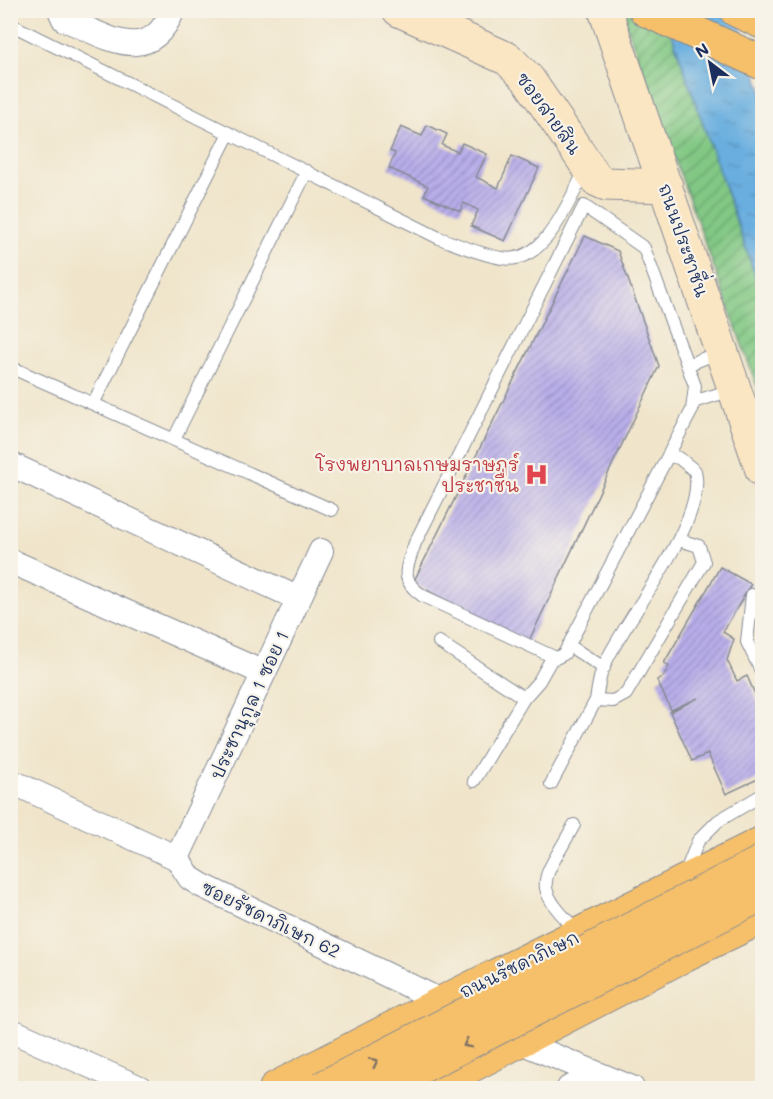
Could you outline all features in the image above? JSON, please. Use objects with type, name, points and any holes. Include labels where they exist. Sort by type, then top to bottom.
[{"type":"main road","name":"ซอยสายสิน","points":[[399,10],[508,59],[528,79],[597,180],[606,184],[666,186]]},
{"type":"main road","name":"ถนนประชาชื่น","points":[[605,10],[762,470]]},
{"type":"main road","points":[[646,10],[762,63]]},
{"type":"main road","points":[[736,10],[762,22]]},
{"type":"main road","name":"ถนนรัชดาภิเษก","points":[[276,1089],[443,1002],[762,843]]},
{"type":"main road","name":"ถนนรัชดาภิเษก","points":[[322,1089],[762,862]]},
{"type":"main road","points":[[379,1089],[762,894]]},
{"type":"main road","points":[[429,1089],[608,994],[762,917]]},
{"type":"main road","points":[[581,934],[607,935],[622,945],[630,960],[629,976],[608,994]]},
{"type":"street","points":[[62,15],[128,44],[141,44],[155,38],[164,30],[172,10]]},
{"type":"street","points":[[10,464],[299,599]]},
{"type":"street","name":"ประชานุกูล 1 ซอย 1","points":[[177,858],[321,551]]},
{"type":"street","points":[[10,561],[264,673]]},
{"type":"street","name":"ซอยรัชดาภิเษก 62","points":[[10,781],[177,858],[189,878],[201,885],[443,1002]]},
{"type":"street","points":[[10,1030],[140,1089]]},
{"type":"street","points":[[518,1041],[632,1089]]},
{"type":"street","points":[[569,1089],[600,1075]]},
{"type":"lane","points":[[10,24],[439,238],[503,259],[522,257],[541,246],[587,166]]},
{"type":"lane","points":[[93,404],[229,133]]},
{"type":"lane","points":[[174,439],[307,171]]},
{"type":"lane","points":[[584,206],[644,248],[687,365],[695,386],[692,410],[561,657],[552,658],[423,596],[408,584],[406,573],[415,543],[584,206]]},
{"type":"lane","points":[[687,365],[722,351]]},
{"type":"lane","points":[[10,367],[332,510]]},
{"type":"lane","points":[[693,402],[735,389]]},
{"type":"lane","points":[[551,784],[596,700],[603,668],[679,540],[697,491],[695,471],[688,464],[669,456]]},
{"type":"lane","points":[[596,700],[613,701],[626,694],[704,562],[699,546],[679,540]]},
{"type":"lane","points":[[752,595],[747,642],[762,673]]},
{"type":"lane","points":[[439,642],[525,698]]},
{"type":"lane","points":[[568,645],[603,668]]},
{"type":"lane","points":[[474,781],[552,658]]},
{"type":"lane","points":[[682,883],[698,841],[718,821],[762,795]]},
{"type":"lane","points":[[574,825],[544,881],[549,901],[581,934]]},
{"type":"green space","points":[[621,11],[664,11],[762,295],[762,400]]},
{"type":"water","points":[[664,11],[735,11],[762,90],[762,295]]},
{"type":"building","points":[[427,125],[447,134],[442,145],[458,152],[462,143],[487,154],[476,177],[498,188],[512,156],[539,168],[505,241],[471,226],[478,210],[464,203],[460,211],[424,195],[428,186],[389,168],[395,153],[390,151],[401,127],[422,136]]},
{"type":"building","name":"โรงพยาบาลเกษมราษฎร์ ประชาชื่น","points":[[585,236],[618,251],[659,366],[528,643],[413,583]]},
{"type":"building","points":[[720,567],[751,584],[723,632],[734,639],[727,660],[737,681],[747,676],[762,710],[762,777],[726,794],[708,754],[692,761],[670,712],[698,698],[671,710],[657,680],[663,677],[669,666],[664,663]]},
{"type":"place","name":"โรงพยาบาลเกษมราษฎร์ ประชาชื่น","points":[[537,474]]}]
